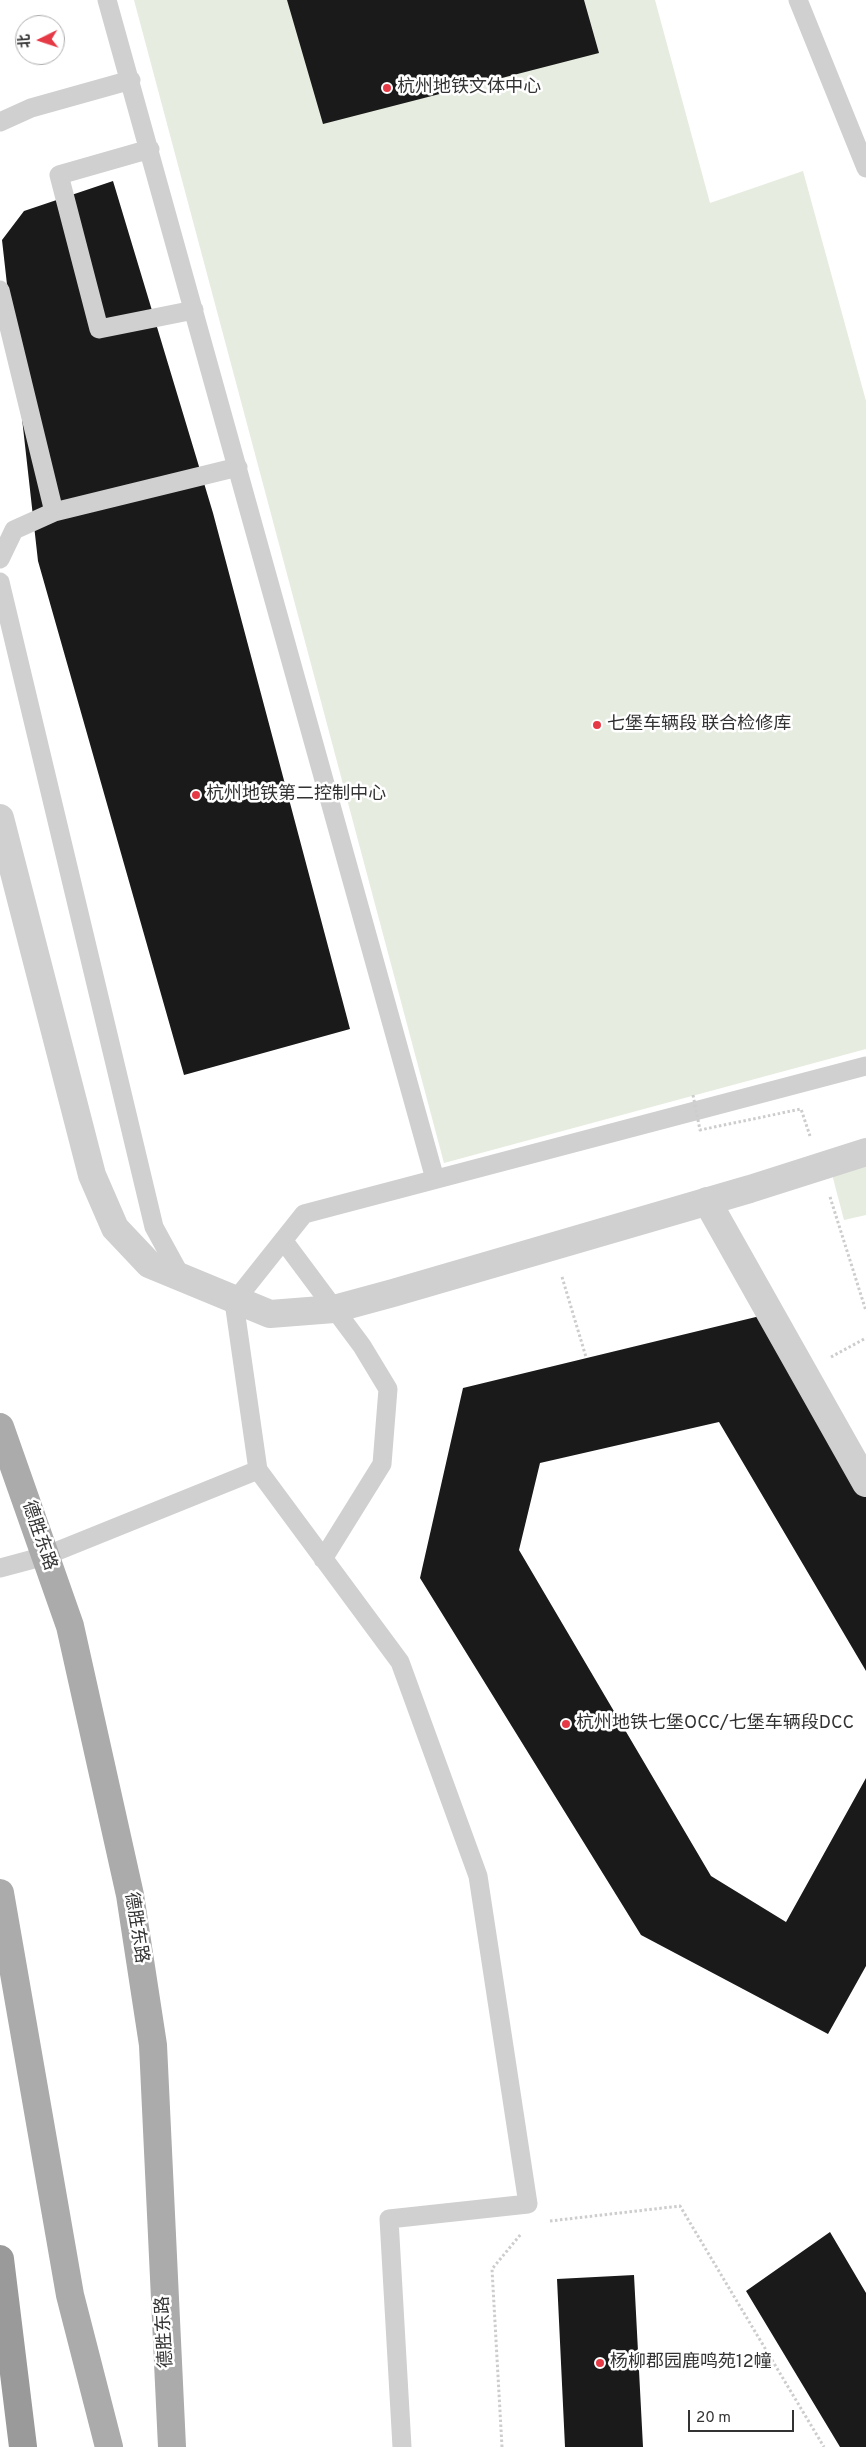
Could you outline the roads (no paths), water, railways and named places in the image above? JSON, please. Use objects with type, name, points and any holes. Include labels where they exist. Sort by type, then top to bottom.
[{"type":"highway","points":[[0,2259],[23,2447]]},
{"type":"main road","name":"德胜东路","points":[[0,1427],[70,1626],[130,1895],[153,2045],[172,2447]]},
{"type":"main road","points":[[0,1893],[70,2295],[109,2447]]},
{"type":"street","points":[[0,818],[92,1175],[115,1228],[149,1264],[270,1314],[334,1309],[707,1201],[866,1152]]},
{"type":"street","points":[[707,1201],[866,1483]]},
{"type":"lane","points":[[107,0],[131,80],[435,1179]]},
{"type":"lane","points":[[798,0],[866,168]]},
{"type":"lane","points":[[0,122],[31,108],[131,80]]},
{"type":"lane","points":[[150,149],[59,174],[99,329],[194,310]]},
{"type":"lane","points":[[0,290],[8,356],[54,512]]},
{"type":"lane","points":[[0,559],[14,530],[54,512],[238,468]]},
{"type":"lane","points":[[0,582],[154,1227],[190,1294],[234,1302]]},
{"type":"lane","points":[[402,2447],[389,2219],[528,2204],[478,1876],[400,1662],[258,1470],[234,1302],[304,1214],[866,1066]]},
{"type":"lane","points":[[283,1240],[362,1346],[388,1389],[382,1464],[323,1559]]},
{"type":"lane","points":[[0,1568],[46,1556],[258,1470]]},
{"type":"place","name":"杭州地铁文体中心","points":[[387,88]]},
{"type":"place","name":"七堡车辆段 联合检修库","points":[[597,725]]},
{"type":"place","name":"杭州地铁第二控制中心","points":[[196,795]]},
{"type":"place","name":"杭州地铁七堡OCC/七堡车辆段DCC","points":[[566,1724]]},
{"type":"place","name":"杨柳郡园鹿鸣苑12幢","points":[[600,2363]]}]
